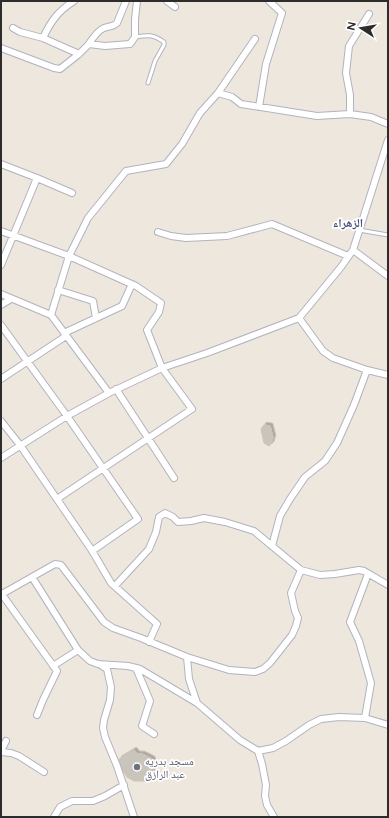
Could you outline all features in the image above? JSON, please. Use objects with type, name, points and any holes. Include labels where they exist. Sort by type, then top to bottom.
[{"type":"street","points":[[43,38],[54,18],[74,1]]},
{"type":"street","points":[[1,48],[60,69],[88,45],[99,31],[104,28],[115,26],[126,1]]},
{"type":"street","points":[[88,45],[105,46],[130,44],[135,37],[137,1]]},
{"type":"street","points":[[167,1],[175,7]]},
{"type":"street","points":[[259,107],[266,64],[282,13],[269,1]]},
{"type":"street","points":[[350,114],[350,95],[346,73],[349,46],[370,14]]},
{"type":"street","points":[[13,28],[20,32],[43,38],[78,54]]},
{"type":"street","points":[[51,315],[69,256],[88,218],[126,171],[166,164],[182,144],[200,113],[218,93],[255,39]]},
{"type":"street","points":[[218,93],[232,97],[241,104],[317,116],[350,114],[371,117],[388,124]]},
{"type":"street","points":[[1,458],[67,416],[116,389],[162,368],[207,353],[299,318],[353,250],[388,140]]},
{"type":"street","points":[[1,164],[72,193]]},
{"type":"street","points":[[1,265],[37,178]]},
{"type":"street","points":[[158,232],[170,236],[186,238],[227,236],[272,224],[348,256]]},
{"type":"street","points":[[1,231],[69,256],[132,284],[161,303],[159,312],[147,330],[162,368],[192,409],[57,499]]},
{"type":"street","points":[[353,250],[388,276]]},
{"type":"street","points":[[1,379],[65,334],[122,306],[132,284]]},
{"type":"street","points":[[58,290],[93,301],[96,318]]},
{"type":"street","points":[[1,294],[51,315],[109,393]]},
{"type":"street","points":[[1,305],[11,298]]},
{"type":"street","points":[[299,318],[323,351],[333,358],[367,370],[388,375]]},
{"type":"street","points":[[1,325],[67,416],[138,519],[92,550]]},
{"type":"street","points":[[272,546],[280,516],[290,499],[306,477],[325,461],[337,443],[354,405],[367,370]]},
{"type":"street","points":[[116,389],[174,478]]},
{"type":"street","points":[[1,420],[20,445],[92,550],[111,583],[157,624],[150,642]]},
{"type":"street","points":[[115,586],[149,549],[156,532],[159,517],[165,513],[173,517],[178,522],[204,518],[254,531],[302,570],[320,575],[359,570],[364,571],[388,585]]},
{"type":"street","points":[[37,715],[56,671],[1,594],[55,564],[61,565],[104,622],[113,628],[187,657],[229,670],[255,672],[263,669],[270,663],[292,635],[298,618],[291,593],[302,570]]},
{"type":"street","points":[[365,718],[371,683],[359,642],[350,622],[368,574]]},
{"type":"street","points":[[32,577],[78,650],[90,661],[106,669],[110,687],[110,700],[103,728],[134,817]]},
{"type":"street","points":[[53,666],[78,650]]},
{"type":"street","points":[[187,657],[189,679],[197,703]]},
{"type":"street","points":[[98,664],[128,666],[140,669],[197,703],[240,740],[258,751],[266,785],[265,796],[267,805],[274,817]]},
{"type":"street","points":[[136,668],[150,702],[142,726],[154,734]]},
{"type":"street","points":[[258,751],[273,748],[286,742],[309,725],[321,719],[339,717],[365,718],[388,725]]},
{"type":"street","points":[[6,741],[1,752],[19,756],[44,772]]},
{"type":"street","points":[[54,817],[60,807],[72,801],[93,801],[124,785]]},
{"type":"lane","points":[[135,37],[148,35],[164,42],[164,45],[155,61],[148,83]]},
{"type":"lane","points":[[359,230],[388,235]]},
{"type":"building","points":[[264,425],[270,426],[273,438],[269,446],[264,443],[261,429]]},
{"type":"building","name":"مسجد بدريه عبد الرازق","points":[[134,750],[137,754],[142,754],[152,759],[154,764],[152,772],[153,776],[145,781],[134,781],[127,777],[122,769],[119,759]]},
{"type":"place","name":"مسجد بدريه عبد الرازق","points":[[137,767]]},
{"type":"district","name":"الزهراء","points":[[348,223]]}]
